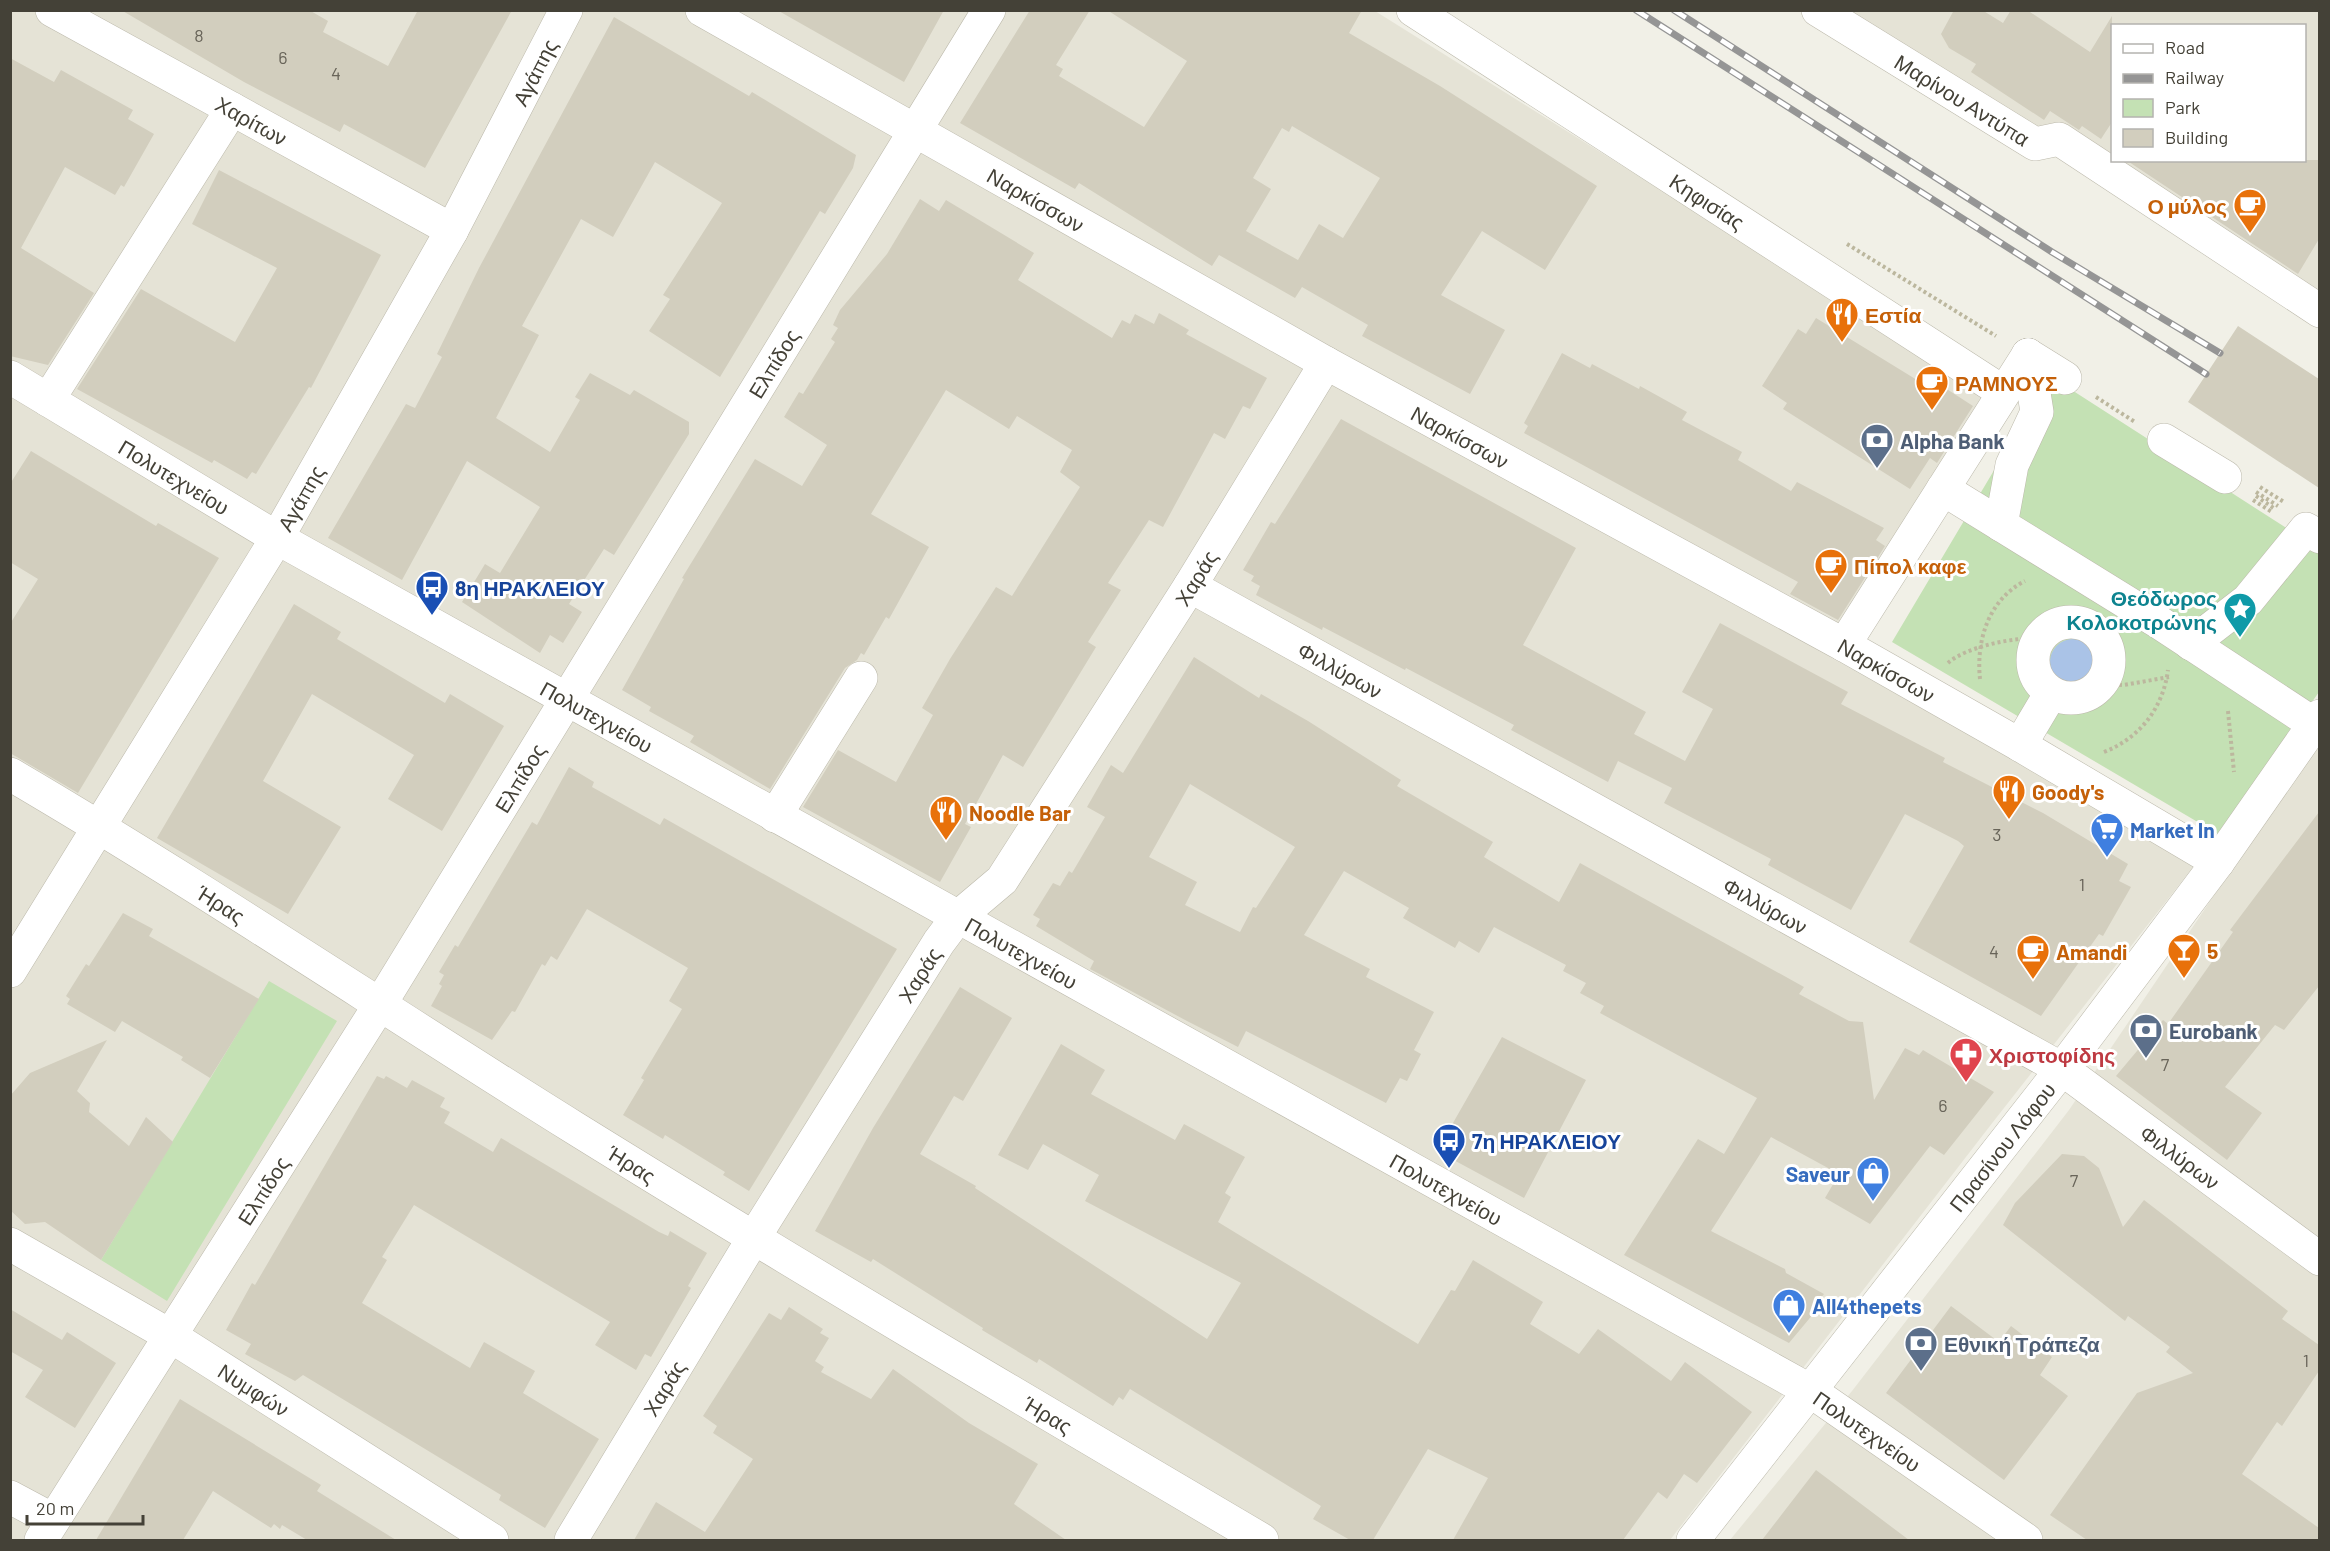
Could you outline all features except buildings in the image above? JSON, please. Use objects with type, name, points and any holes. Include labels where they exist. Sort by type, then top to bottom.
[{"type":"street","name":"Αγάπης","points":[[10,971],[277,538],[452,230],[566,10]]},
{"type":"street","name":"Ναρκίσσων","points":[[702,10],[1326,363],[1844,645],[2020,745],[2218,862]]},
{"type":"street","name":"Ελπίδος","points":[[47,1534],[169,1335],[379,1006],[988,10]]},
{"type":"street","name":"Κηφισίας","points":[[1413,10],[2003,392]]},
{"type":"street","name":"Μαρίνου Αντύπα","points":[[1818,10],[2035,144],[2059,139],[2319,311]]},
{"type":"street","name":"Χαρίτων","points":[[71,15],[232,109],[452,230]]},
{"type":"street","points":[[48,400],[232,109]]},
{"type":"street","points":[[2177,233],[2319,329]]},
{"type":"street","points":[[1844,645],[2028,355]]},
{"type":"street","points":[[2028,355],[2065,378]]},
{"type":"street","points":[[2001,525],[2012,465],[2037,412],[2028,355]]},
{"type":"street","name":"Χαράς","points":[[571,1540],[753,1239],[957,918],[1002,880],[1190,586],[1326,363]]},
{"type":"street","name":"Πολυτεχνείου","points":[[10,377],[277,538],[1809,1390],[2026,1540]]},
{"type":"street","points":[[2164,440],[2234,485]]},
{"type":"street","points":[[1943,489],[2317,723]]},
{"type":"street","points":[[2209,656],[2248,600],[2310,532]]},
{"type":"street","name":"Φιλλύρων","points":[[1190,586],[2062,1069],[2319,1259]]},
{"type":"street","points":[[2094,630],[2114,596]]},
{"type":"street","points":[[2065,622],[2083,624],[2094,630],[2099,633],[2108,649],[2109,668],[2102,684],[2086,696],[2068,699],[2051,693],[2038,680],[2033,662],[2036,644],[2048,630],[2065,622]]},
{"type":"street","points":[[775,816],[861,678]]},
{"type":"street","points":[[2020,745],[2051,693]]},
{"type":"street","name":"Πρασίνου Λόφου","points":[[1693,1540],[2062,1069],[2218,862],[2317,723]]},
{"type":"street","name":"Ήρας","points":[[10,774],[98,825],[379,1006],[753,1239],[1262,1540]]},
{"type":"street","name":"Νυμφών","points":[[10,1244],[169,1335],[492,1540]]},
{"type":"street","points":[[10,1497],[47,1534]]},
{"type":"path","points":[[2065,378],[2164,440]]},
{"type":"path","points":[[2234,485],[2310,532]]},
{"type":"path","points":[[2234,485],[2310,532]]},
{"type":"path","points":[[2254,491],[2281,508]]},
{"type":"path","points":[[1980,684],[1979,648],[1989,617],[2002,598],[2020,583],[2040,573],[2069,567]]},
{"type":"path","points":[[2097,753],[2127,741],[2144,725],[2157,707],[2167,678],[2166,640],[2160,623]]},
{"type":"path","points":[[1923,691],[1950,660],[1979,648],[2024,637],[2041,638]]},
{"type":"path","points":[[2102,684],[2124,685],[2167,678],[2209,656],[2234,774],[2254,809]]},
{"type":"shaded area","points":[[11,11],[1375,11],[1991,397],[1830,657],[2197,862],[1670,1540],[11,1540]]},
{"type":"shaded area","points":[[1847,11],[2319,11],[2319,319]]},
{"type":"shaded area","points":[[2315,746],[2319,749],[2319,1540],[1730,1540],[1852,1391],[2069,1110]]},
{"type":"green space","points":[[2050,376],[2319,549],[2319,692],[2218,834],[1892,642]]},
{"type":"green space","points":[[269,981],[337,1021],[167,1301],[101,1260]]},
{"type":"water","points":[[2073,639],[2089,646],[2096,662],[2089,678],[2073,685],[2057,678],[2050,662],[2057,646]]},
{"type":"railway","points":[[1636,10],[2206,374]]},
{"type":"railway","points":[[1674,10],[2052,252],[2220,353]]},
{"type":"place","name":"Ο μύλος","points":[[2250,234]]},
{"type":"place","name":"Εστία","points":[[1842,343]]},
{"type":"place","name":"ΡΑΜΝΟΥΣ","points":[[1932,411]]},
{"type":"place","name":"Alpha Bank","points":[[1877,469]]},
{"type":"place","name":"Πίπολ καφε","points":[[1831,594]]},
{"type":"place","name":"8η ΗΡΑΚΛΕΙΟΥ","points":[[432,616]]},
{"type":"place","name":"Θεόδωρος Κολοκοτρώνης","points":[[2240,638]]},
{"type":"place","name":"Goody's","points":[[2009,820]]},
{"type":"place","name":"Noodle Bar","points":[[946,841]]},
{"type":"place","name":"Market In","points":[[2107,858]]},
{"type":"place","name":"5","points":[[2184,979]]},
{"type":"place","name":"Amandi","points":[[2033,980]]},
{"type":"place","name":"Eurobank","points":[[2146,1059]]},
{"type":"place","name":"Χριστοφίδης","points":[[1966,1083]]},
{"type":"place","name":"7η ΗΡΑΚΛΕΙΟΥ","points":[[1449,1169]]},
{"type":"place","name":"Saveur","points":[[1873,1202]]},
{"type":"place","name":"All4thepets","points":[[1789,1334]]},
{"type":"place","name":"Εθνική Τράπεζα","points":[[1921,1372]]}]
